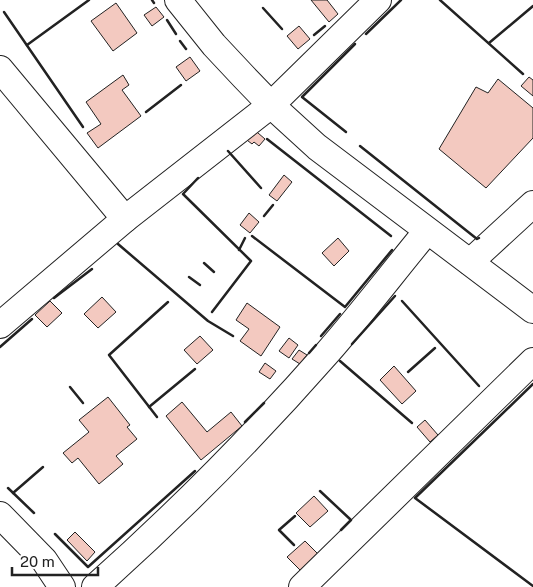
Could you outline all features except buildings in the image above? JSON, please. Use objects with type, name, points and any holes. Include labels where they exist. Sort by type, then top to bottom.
[{"type":"street","points":[[178,0],[214,45],[271,105],[317,147],[533,310]]},
{"type":"street","points":[[0,325],[125,219],[271,105],[378,0]]},
{"type":"street","points":[[0,69],[125,219]]},
{"type":"street","points":[[470,262],[533,204]]},
{"type":"street","points":[[95,587],[174,515],[283,403],[330,350],[427,231]]},
{"type":"street","points":[[302,587],[533,360]]},
{"type":"street","points":[[0,515],[44,560],[62,587]]},
{"type":"wall","points":[[27,45],[89,0]]},
{"type":"wall","points":[[366,34],[401,0]]},
{"type":"wall","points":[[440,0],[523,74]]},
{"type":"wall","points":[[489,43],[533,6]]},
{"type":"wall","points":[[263,8],[282,29]]},
{"type":"wall","points":[[4,12],[83,127]]},
{"type":"wall","points":[[167,20],[176,34]]},
{"type":"wall","points":[[314,35],[325,26]]},
{"type":"wall","points":[[180,41],[186,49]]},
{"type":"wall","points":[[346,132],[302,97],[355,44]]},
{"type":"wall","points":[[146,112],[181,85]]},
{"type":"wall","points":[[267,139],[391,236]]},
{"type":"wall","points":[[360,146],[477,239],[479,238]]},
{"type":"wall","points":[[228,151],[261,188]]},
{"type":"wall","points":[[198,178],[183,194],[251,261],[212,312]]},
{"type":"wall","points":[[264,216],[273,205]]},
{"type":"wall","points":[[252,236],[345,307],[392,250]]},
{"type":"wall","points":[[239,250],[245,238]]},
{"type":"wall","points":[[118,244],[208,321],[233,336]]},
{"type":"wall","points":[[204,263],[214,272]]},
{"type":"wall","points":[[54,298],[92,269]]},
{"type":"wall","points":[[189,277],[200,285]]},
{"type":"wall","points":[[352,344],[395,296]]},
{"type":"wall","points":[[402,301],[479,386]]},
{"type":"wall","points":[[157,417],[109,355],[168,302]]},
{"type":"wall","points":[[321,336],[340,314]]},
{"type":"wall","points":[[0,347],[32,319]]},
{"type":"wall","points":[[309,353],[316,345]]},
{"type":"wall","points":[[408,372],[435,348]]},
{"type":"wall","points":[[340,361],[412,423]]},
{"type":"wall","points":[[149,407],[195,369]]},
{"type":"wall","points":[[533,384],[415,498],[533,586]]},
{"type":"wall","points":[[70,387],[83,403]]},
{"type":"wall","points":[[245,422],[264,403]]},
{"type":"wall","points":[[13,493],[43,467]]},
{"type":"wall","points":[[55,534],[88,567],[195,471]]},
{"type":"wall","points":[[8,488],[34,513]]},
{"type":"wall","points":[[320,491],[351,520],[341,530]]},
{"type":"wall","points":[[294,545],[279,530],[295,516]]}]
